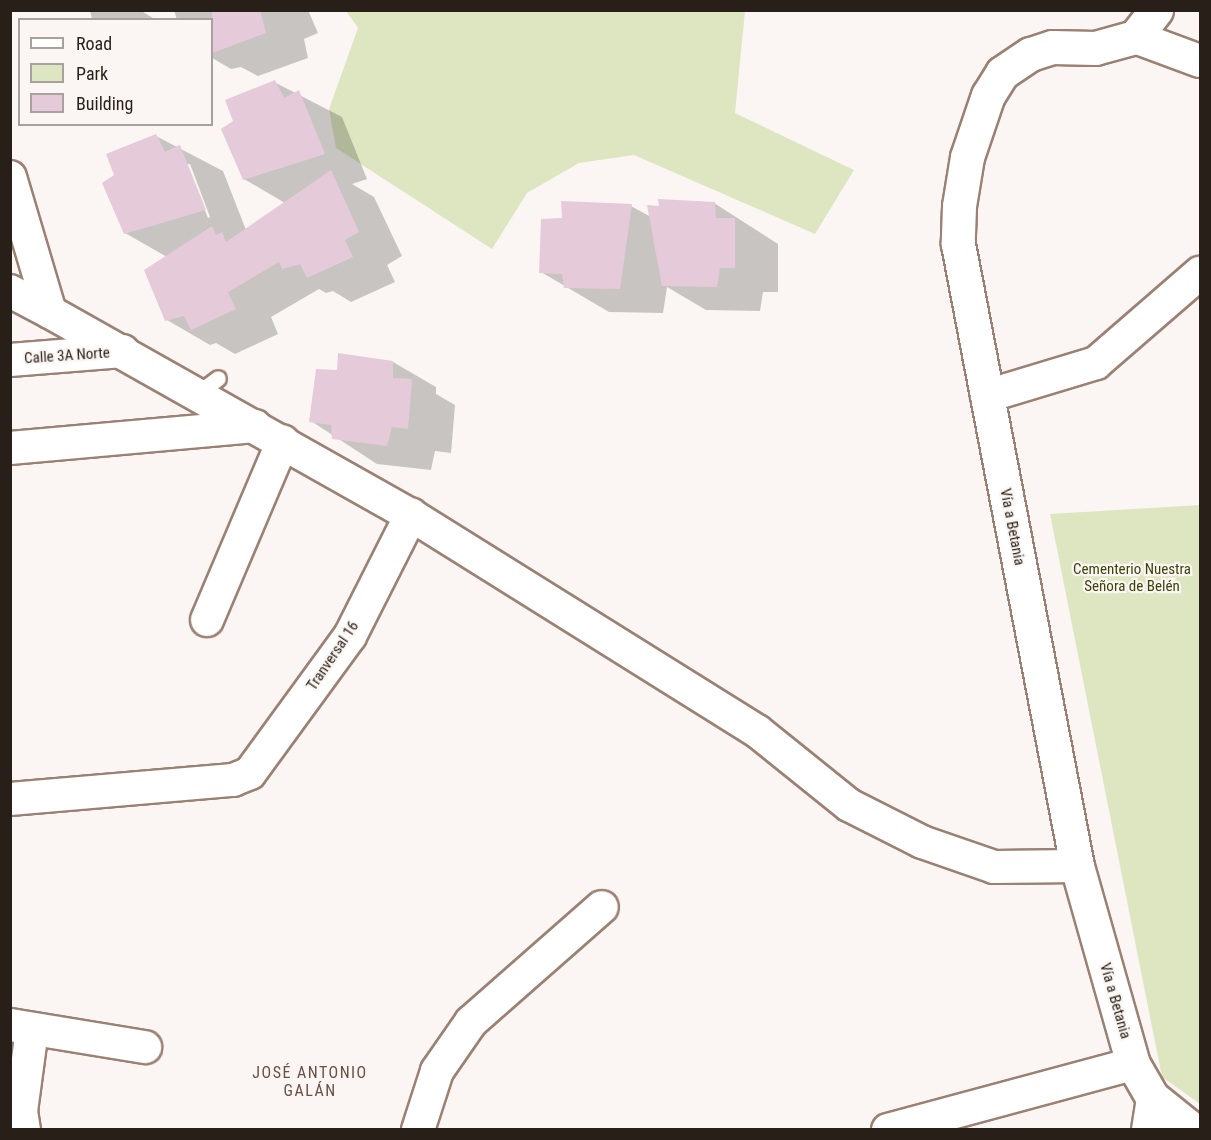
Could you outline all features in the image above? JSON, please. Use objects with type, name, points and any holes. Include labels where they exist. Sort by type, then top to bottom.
[{"type":"street","points":[[1156,10],[1135,38],[1200,61]]},
{"type":"street","name":"Vía a Betania","points":[[1135,38],[1095,48],[1052,47],[1030,54],[1002,74],[988,95],[967,157],[958,234],[1077,866],[1133,1064],[1153,1098],[1193,1130]]},
{"type":"street","points":[[10,177],[50,312]]},
{"type":"street","points":[[987,396],[1096,363],[1200,273]]},
{"type":"street","points":[[10,291],[123,351],[207,386],[255,426],[411,515],[757,731],[849,805],[922,842],[994,867],[1077,866]]},
{"type":"street","name":"Calle 3A Norte","points":[[10,360],[123,351]]},
{"type":"street","points":[[10,448],[255,426]]},
{"type":"street","points":[[207,620],[283,441]]},
{"type":"street","name":"Tranversal 16","points":[[10,799],[233,780],[250,773],[350,636],[411,515]]},
{"type":"street","points":[[418,1130],[437,1071],[471,1022],[602,907]]},
{"type":"street","points":[[18,1119],[21,1028],[145,1047]]},
{"type":"street","points":[[901,1128],[1133,1064]]},
{"type":"street","points":[[1148,1130],[1153,1098]]},
{"type":"green space","points":[[346,11],[745,11],[735,113],[854,170],[815,234],[634,155],[579,163],[527,193],[492,249],[336,148],[329,109],[358,28]]},
{"type":"green space","name":"Cementerio Nuestra Señora de Belén","points":[[1200,505],[1200,1104],[1162,1077],[1050,514]]},
{"type":"building","points":[[212,10],[260,10],[266,33],[213,53]]},
{"type":"building","points":[[275,80],[284,98],[299,90],[325,154],[243,180],[221,129],[233,121],[225,100]]},
{"type":"building","points":[[156,134],[165,152],[180,145],[206,210],[124,234],[102,183],[114,175],[106,154]]},
{"type":"building","points":[[331,170],[359,232],[345,240],[353,257],[307,278],[300,264],[282,269],[279,262],[228,292],[236,309],[191,330],[184,316],[165,321],[144,270],[212,226],[216,235],[222,232],[226,242]]},
{"type":"building","points":[[658,199],[715,202],[716,218],[735,218],[735,268],[720,268],[717,287],[662,286],[647,205],[659,206]]},
{"type":"building","points":[[561,201],[632,204],[620,289],[564,288],[562,274],[539,273],[541,219],[562,218]]},
{"type":"building","points":[[338,353],[393,361],[393,378],[412,379],[408,429],[392,427],[387,446],[332,439],[331,425],[309,422],[316,369],[337,370]]},
{"type":"district","name":"JOSÉ ANTONIO GALÁN","points":[[310,1082]]}]
